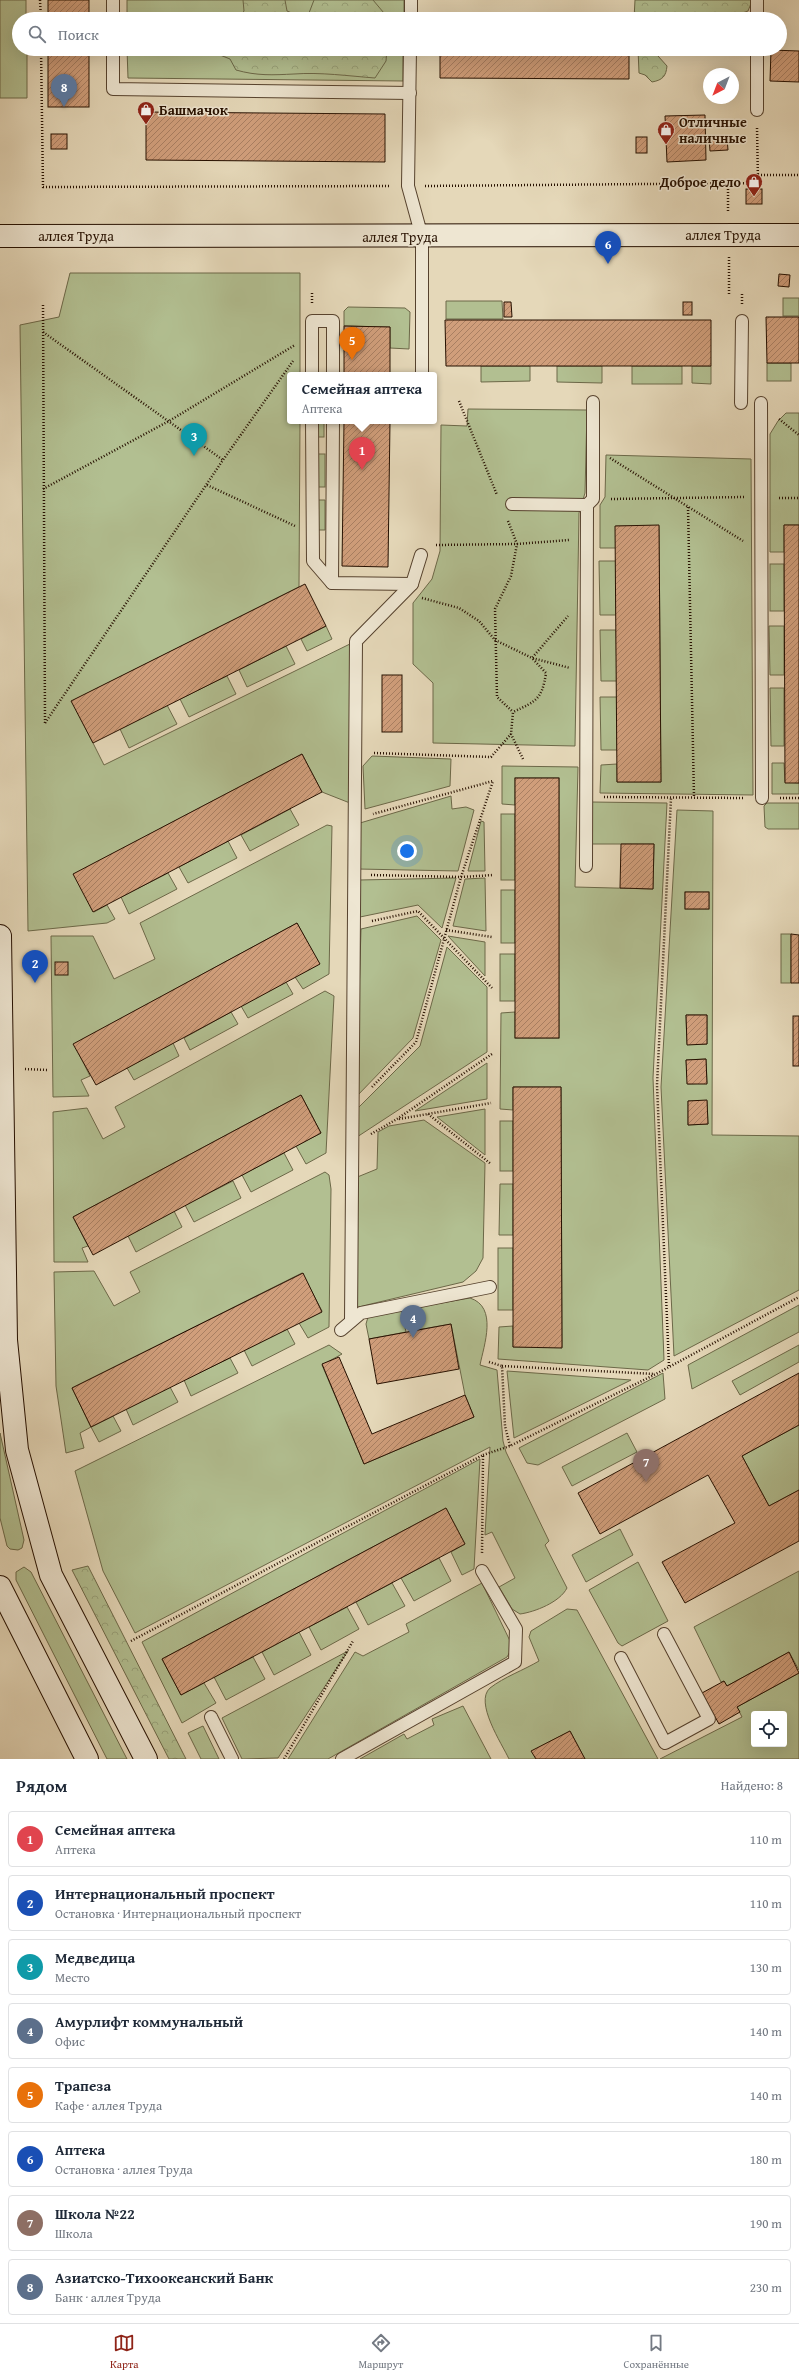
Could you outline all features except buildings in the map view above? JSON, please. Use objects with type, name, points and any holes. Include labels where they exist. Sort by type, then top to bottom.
[{"type":"main road","name":"аллея Труда","points":[[0,236],[422,237],[799,235]]},
{"type":"main road","points":[[0,936],[6,1340],[17,1450],[50,1575],[146,1759]]},
{"type":"main road","points":[[0,1587],[87,1759]]},
{"type":"lane","points":[[112,0],[113,12]]},
{"type":"lane","points":[[411,0],[411,12]]},
{"type":"lane","points":[[757,0],[757,12]]},
{"type":"lane","points":[[113,56],[113,89],[410,93]]},
{"type":"lane","points":[[410,56],[408,186],[422,237],[422,372]]},
{"type":"lane","points":[[757,56],[757,110]]},
{"type":"lane","points":[[312,372],[312,321],[333,321],[333,372]]},
{"type":"lane","points":[[741,403],[742,321]]},
{"type":"lane","points":[[586,866],[586,596],[587,539],[593,447],[593,402]]},
{"type":"lane","points":[[761,404],[762,798]]},
{"type":"lane","points":[[312,424],[313,561],[332,583],[412,584]]},
{"type":"lane","points":[[332,583],[333,424]]},
{"type":"lane","points":[[512,504],[590,502]]},
{"type":"lane","points":[[352,1321],[356,641],[412,584],[421,555]]},
{"type":"lane","points":[[341,1330],[361,1313],[490,1287]]},
{"type":"lane","points":[[346,1758],[515,1662],[516,1629],[482,1571]]},
{"type":"lane","points":[[621,1658],[665,1743],[702,1723],[709,1719],[664,1634]]},
{"type":"lane","points":[[211,1717],[232,1759]]},
{"type":"path","points":[[40,0],[41,12]]},
{"type":"path","points":[[41,56],[43,187],[758,183],[757,110]]},
{"type":"path","points":[[758,175],[799,175]]},
{"type":"path","points":[[43,305],[45,723],[223,460],[312,335]]},
{"type":"path","points":[[43,332],[223,460]]},
{"type":"path","points":[[44,488],[169,421],[312,335]]},
{"type":"path","points":[[459,401],[500,501]]},
{"type":"path","points":[[593,447],[762,553]]},
{"type":"path","points":[[207,485],[313,534]]},
{"type":"path","points":[[590,502],[672,497],[799,498]]},
{"type":"path","points":[[688,507],[694,798]]},
{"type":"path","points":[[506,516],[517,544],[511,576],[495,610],[497,697],[513,712]]},
{"type":"path","points":[[429,544],[517,544],[587,539]]},
{"type":"path","points":[[402,594],[438,601],[459,608],[479,622],[495,640],[532,658],[586,672]]},
{"type":"path","points":[[532,658],[586,596]]},
{"type":"path","points":[[513,712],[531,704],[543,691],[546,672],[532,658]]},
{"type":"path","points":[[513,712],[511,734],[523,759]]},
{"type":"path","points":[[355,753],[492,757],[511,734]]},
{"type":"path","points":[[353,1106],[416,1042],[461,876],[493,781],[355,819]]},
{"type":"path","points":[[586,797],[799,798]]},
{"type":"path","points":[[669,1366],[657,1085],[671,798]]},
{"type":"path","points":[[354,875],[493,875]]},
{"type":"path","points":[[354,925],[418,911],[492,988]]},
{"type":"path","points":[[446,930],[492,937]]},
{"type":"path","points":[[353,1147],[378,1129],[397,1120],[492,1054]]},
{"type":"path","points":[[397,1120],[491,1103]]},
{"type":"path","points":[[428,1114],[491,1164]]},
{"type":"path","points":[[131,1641],[483,1455],[510,1446],[656,1374],[799,1297]]},
{"type":"path","points":[[489,1362],[502,1366],[656,1374]]},
{"type":"path","points":[[502,1366],[505,1426],[510,1446]]},
{"type":"path","points":[[482,1571],[483,1455]]},
{"type":"path","points":[[284,1759],[353,1641]]},
{"type":"green space","points":[[0,0],[26,0],[26,12],[12,12],[12,56],[27,56],[27,98],[0,98]]},
{"type":"green space","points":[[127,0],[404,0],[404,12],[127,12]]},
{"type":"green space","points":[[243,0],[285,0],[287,11],[289,12],[243,12]]},
{"type":"green space","points":[[314,0],[373,0],[383,12],[309,12]]},
{"type":"green space","points":[[635,0],[752,0],[748,11],[745,12],[634,12]]},
{"type":"green space","points":[[127,56],[403,56],[403,81],[128,78]]},
{"type":"green space","points":[[222,56],[386,56],[386,61],[375,78],[324,74],[258,74],[236,70],[230,59]]},
{"type":"green space","points":[[638,56],[658,56],[667,66],[665,75],[661,79],[652,82],[645,75],[639,73]]},
{"type":"green space","points":[[70,273],[300,273],[300,372],[287,372],[287,424],[300,424],[299,587],[72,701],[104,765],[356,641],[355,805],[322,792],[302,754],[74,874],[94,912],[107,905],[115,919],[107,923],[28,931],[20,325],[59,317]]},
{"type":"green space","points":[[783,298],[799,298],[799,316],[783,316]]},
{"type":"green space","points":[[446,301],[502,301],[503,319],[446,319]]},
{"type":"green space","points":[[348,307],[405,308],[410,312],[409,349],[390,348],[390,327],[344,326],[344,311]]},
{"type":"green space","points":[[767,363],[791,363],[791,381],[767,381]]},
{"type":"green space","points":[[481,366],[530,366],[530,381],[481,382]]},
{"type":"green space","points":[[557,366],[602,366],[602,383],[557,382]]},
{"type":"green space","points":[[632,366],[682,366],[682,384],[632,384]]},
{"type":"green space","points":[[692,366],[711,366],[711,384],[692,383]]},
{"type":"green space","points":[[468,409],[587,410],[585,493],[579,513],[575,746],[433,743],[433,683],[413,664],[413,603],[432,579],[440,551],[441,425],[467,426]]},
{"type":"green space","points":[[786,413],[799,413],[799,525],[784,525],[784,552],[770,552],[770,434],[778,421]]},
{"type":"green space","points":[[316,424],[324,424],[324,437],[316,437]]},
{"type":"green space","points":[[318,454],[325,454],[325,487],[318,487]]},
{"type":"green space","points":[[606,455],[751,459],[753,795],[600,793],[601,765],[617,764],[617,782],[661,782],[659,526],[616,526],[616,548],[600,548],[600,505],[605,497]]},
{"type":"green space","points":[[317,500],[325,500],[325,530],[316,530]]},
{"type":"green space","points":[[599,561],[616,561],[616,615],[600,615]]},
{"type":"green space","points":[[770,564],[784,564],[784,611],[770,611]]},
{"type":"green space","points":[[326,626],[332,639],[307,651],[301,639]]},
{"type":"green space","points":[[769,626],[784,626],[784,675],[770,675]]},
{"type":"green space","points":[[600,630],[616,630],[617,681],[601,681]]},
{"type":"green space","points":[[286,646],[295,664],[247,687],[239,670]]},
{"type":"green space","points":[[227,676],[236,694],[189,717],[180,699]]},
{"type":"green space","points":[[770,688],[784,688],[784,746],[771,746]]},
{"type":"green space","points":[[600,697],[617,697],[617,750],[601,750]]},
{"type":"green space","points":[[167,705],[177,724],[129,748],[120,729]]},
{"type":"green space","points":[[372,756],[451,759],[450,786],[365,809],[363,766]]},
{"type":"green space","points":[[772,763],[784,763],[785,782],[799,783],[799,794],[772,794]]},
{"type":"green space","points":[[502,766],[578,767],[575,887],[653,889],[654,844],[591,844],[592,802],[667,803],[653,1078],[664,1360],[648,1370],[498,1359],[499,1327],[513,1326],[513,1347],[562,1347],[561,1087],[513,1087],[513,1110],[500,1109],[501,1013],[515,1012],[515,1038],[559,1038],[559,778],[515,778],[515,805],[502,804]]},
{"type":"green space","points":[[451,796],[452,809],[466,807],[474,810],[458,871],[358,869],[360,823]]},
{"type":"green space","points":[[767,803],[799,803],[799,829],[768,829],[765,827],[764,806]]},
{"type":"green space","points":[[290,809],[299,825],[250,851],[241,835]]},
{"type":"green space","points":[[677,810],[713,811],[712,1135],[799,1136],[799,1290],[674,1356],[661,1087]],"holes":[[[685,892],[709,892],[709,909],[685,909]],[[686,1015],[707,1015],[707,1044],[687,1044]],[[706,1059],[707,1083],[688,1084],[686,1060]],[[688,1101],[707,1101],[708,1124],[688,1125]]]},
{"type":"green space","points":[[501,814],[515,814],[515,880],[501,880]]},
{"type":"green space","points":[[481,821],[484,822],[485,871],[468,871]]},
{"type":"green space","points":[[327,825],[332,826],[329,974],[303,989],[295,977],[319,964],[297,923],[74,1044],[90,1076],[81,1080],[89,1096],[53,1097],[51,936],[93,936],[114,979],[155,959],[140,923]]},
{"type":"green space","points":[[228,841],[237,858],[188,883],[179,867]]},
{"type":"green space","points":[[168,873],[177,889],[129,914],[121,897]]},
{"type":"green space","points":[[456,878],[442,928],[418,905],[360,917],[359,880]]},
{"type":"green space","points":[[485,878],[486,931],[453,926],[465,879]]},
{"type":"green space","points":[[501,890],[515,890],[515,943],[501,943]]},
{"type":"green space","points":[[417,916],[441,940],[413,1038],[356,1097],[361,929]]},
{"type":"green space","points":[[781,934],[791,934],[791,983],[781,983]]},
{"type":"green space","points":[[448,936],[485,942],[485,976]]},
{"type":"green space","points":[[447,947],[487,987],[487,1052],[357,1137],[358,1108],[420,1046]]},
{"type":"green space","points":[[500,954],[515,954],[515,1001],[500,1001]]},
{"type":"green space","points":[[286,982],[293,994],[248,1018],[241,1006]]},
{"type":"green space","points":[[325,991],[334,996],[326,1153],[306,1164],[296,1146],[321,1133],[301,1095],[73,1217],[88,1246],[82,1248],[88,1262],[54,1262],[53,1112],[87,1108],[103,1139],[125,1127],[115,1107]]},
{"type":"green space","points":[[231,1012],[238,1024],[190,1050],[184,1038]]},
{"type":"green space","points":[[173,1043],[179,1056],[134,1080],[127,1068]]},
{"type":"green space","points":[[487,1063],[487,1099],[415,1111]]},
{"type":"green space","points":[[485,1109],[485,1155],[437,1117]]},
{"type":"green space","points":[[424,1120],[485,1163],[483,1258],[476,1271],[463,1282],[354,1308],[355,1178],[377,1169],[378,1132],[389,1126]]},
{"type":"green space","points":[[500,1121],[513,1121],[513,1171],[500,1171]]},
{"type":"green space","points":[[284,1153],[293,1170],[251,1192],[242,1175]]},
{"type":"green space","points":[[325,1172],[329,1175],[331,1189],[329,1327],[308,1338],[299,1323],[322,1311],[302,1273],[72,1388],[91,1427],[80,1433],[84,1448],[66,1453],[56,1386],[54,1272],[94,1271],[114,1306],[140,1292],[130,1272]]},
{"type":"green space","points":[[233,1181],[241,1198],[194,1222],[185,1205]]},
{"type":"green space","points":[[500,1184],[513,1184],[513,1235],[499,1235]]},
{"type":"green space","points":[[174,1211],[182,1227],[136,1252],[128,1236]]},
{"type":"green space","points":[[498,1248],[513,1248],[513,1310],[498,1310]]},
{"type":"green space","points":[[470,1298],[479,1303],[484,1309],[487,1318],[486,1337],[480,1365],[497,1370],[503,1441],[506,1452],[549,1541],[545,1545],[567,1588],[559,1598],[546,1606],[520,1614],[512,1609],[499,1587],[515,1578],[492,1532],[485,1535],[490,1447],[135,1633],[103,1571],[75,1471],[329,1345],[342,1354],[322,1365],[364,1464],[474,1417],[465,1395],[451,1324],[417,1330],[412,1308]]},
{"type":"green space","points":[[799,1305],[799,1332],[692,1389],[688,1365]]},
{"type":"green space","points":[[401,1309],[406,1332],[369,1339],[366,1324],[368,1317]]},
{"type":"green space","points":[[287,1329],[295,1344],[252,1366],[244,1350]]},
{"type":"green space","points":[[799,1345],[799,1362],[740,1395],[732,1381]]},
{"type":"green space","points":[[230,1358],[238,1373],[191,1396],[184,1380]]},
{"type":"green space","points":[[507,1371],[631,1380],[514,1438]]},
{"type":"green space","points":[[663,1373],[665,1399],[538,1465],[527,1463],[519,1448]]},
{"type":"green space","points":[[170,1387],[178,1402],[133,1425],[126,1409]]},
{"type":"green space","points":[[113,1416],[121,1431],[99,1442],[91,1427]]},
{"type":"green space","points":[[799,1425],[799,1490],[769,1506],[742,1456]]},
{"type":"green space","points":[[0,1433],[24,1540],[22,1548],[18,1550],[10,1549],[7,1546],[0,1518]]},
{"type":"green space","points":[[627,1433],[637,1452],[572,1486],[562,1467]]},
{"type":"green space","points":[[480,1459],[474,1569],[462,1575],[451,1552],[465,1544],[446,1508],[162,1659],[181,1695],[204,1683],[216,1703],[182,1723],[142,1642]]},
{"type":"green space","points":[[620,1529],[633,1555],[586,1582],[572,1555]]},
{"type":"green space","points":[[439,1558],[451,1581],[414,1601],[401,1578]]},
{"type":"green space","points":[[638,1562],[668,1621],[622,1646],[618,1643],[589,1590]]},
{"type":"green space","points":[[88,1566],[186,1759],[169,1759],[72,1570]]},
{"type":"green space","points":[[24,1567],[31,1572],[127,1759],[107,1759],[16,1580],[16,1572]]},
{"type":"green space","points":[[799,1571],[799,1670],[789,1652],[727,1686],[724,1681],[721,1682],[694,1627]]},
{"type":"green space","points":[[392,1583],[405,1606],[368,1625],[356,1602]]},
{"type":"green space","points":[[482,1583],[511,1643],[511,1650],[507,1657],[328,1759],[288,1759],[355,1652],[363,1656],[409,1632],[406,1624]]},
{"type":"green space","points":[[347,1607],[359,1629],[321,1650],[309,1627]]},
{"type":"green space","points":[[567,1609],[577,1610],[658,1759],[585,1759],[570,1731],[532,1751],[536,1759],[509,1759],[487,1713],[485,1703],[486,1694],[490,1688],[496,1684],[539,1661],[529,1637],[531,1631]]},
{"type":"green space","points":[[299,1632],[311,1655],[274,1675],[262,1652]]},
{"type":"green space","points":[[348,1651],[278,1758],[242,1759],[222,1718]]},
{"type":"green space","points":[[253,1657],[265,1679],[226,1700],[214,1677]]},
{"type":"green space","points":[[799,1673],[799,1759],[660,1759],[742,1717],[737,1707]]},
{"type":"green space","points":[[463,1706],[491,1759],[360,1759],[404,1734],[407,1739],[434,1725],[432,1719]]},
{"type":"green space","points":[[203,1726],[219,1759],[201,1759],[188,1733]]},
{"type":"place","name":"Азиатско-Тихоокеанский Банк","points":[[64,107]]},
{"type":"place","name":"Башмачок","points":[[146,125]]},
{"type":"place","name":"Отличные наличные","points":[[666,145]]},
{"type":"place","name":"Доброе дело","points":[[754,197]]},
{"type":"place","name":"Аптека","points":[[608,264]]},
{"type":"place","name":"Трапеза","points":[[352,360]]},
{"type":"place","name":"Медведица","points":[[194,456]]},
{"type":"place","name":"Семейная аптека","points":[[362,470]]},
{"type":"place","name":"Интернациональный проспект","points":[[35,983]]},
{"type":"place","name":"Амурлифт коммунальный","points":[[413,1338]]},
{"type":"place","name":"Школа №22","points":[[646,1482]]}]
